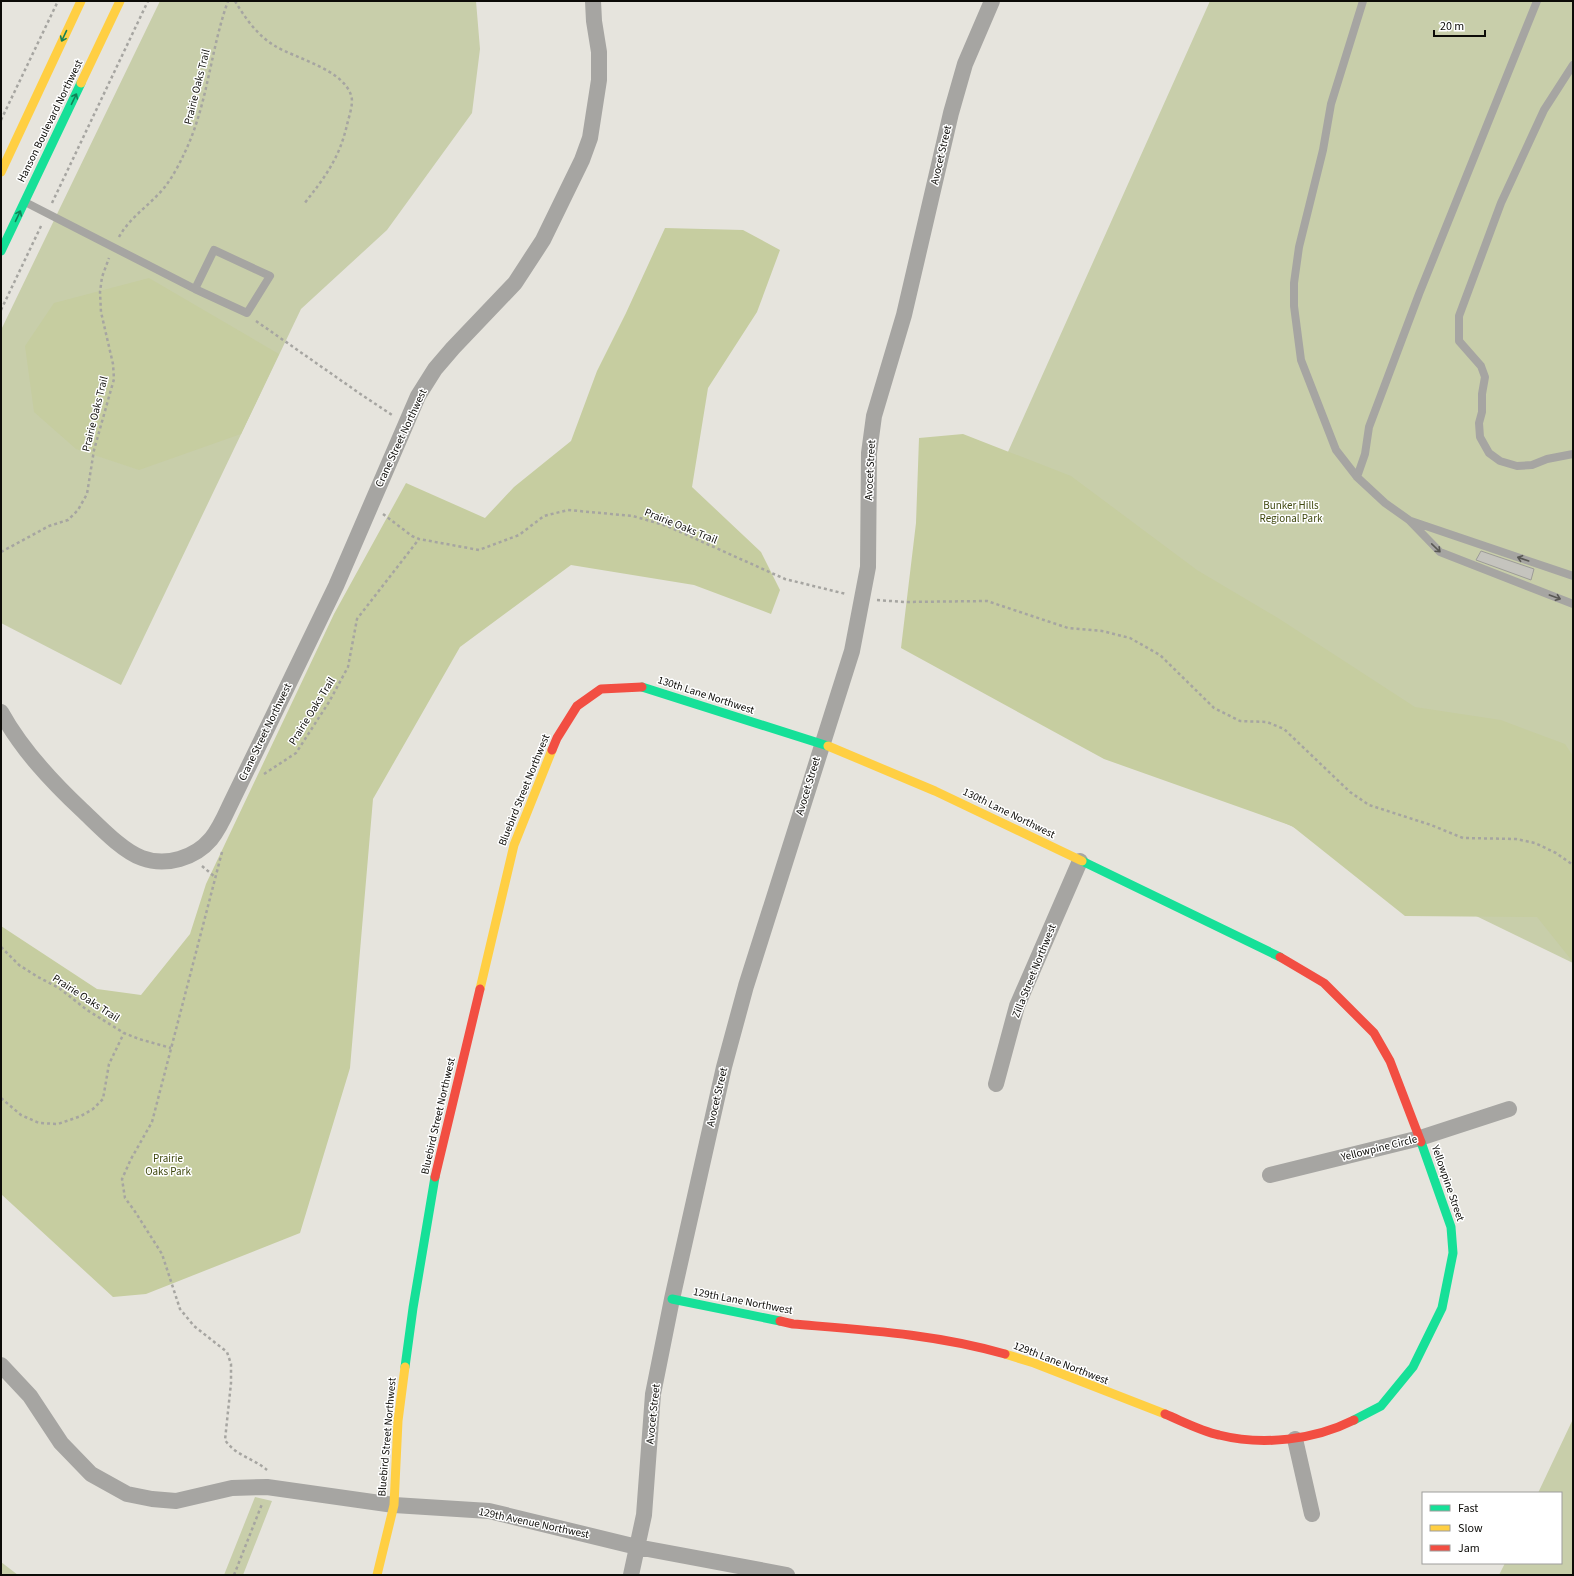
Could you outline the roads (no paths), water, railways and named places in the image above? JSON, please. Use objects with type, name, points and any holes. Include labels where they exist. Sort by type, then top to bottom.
[{"type":"street","name":"Hanson Boulevard Northwest","points":[[1,172],[81,1]]},
{"type":"street","name":"Hanson Boulevard Northwest","points":[[1,251],[120,1]]},
{"type":"street","name":"Crane Street Northwest","points":[[1,712],[34,761],[50,779],[89,817],[127,849],[142,858],[157,861],[174,861],[188,856],[210,840],[229,807],[336,586],[418,396],[435,369],[496,304],[526,266],[543,240],[582,160],[590,138],[599,80],[593,1]]},
{"type":"street","name":"Avocet Street","points":[[631,1575],[644,1516],[653,1394],[672,1299],[724,1067],[746,986],[852,651],[868,567],[869,453],[874,416],[904,315],[951,113],[965,64],[992,1]]},
{"type":"street","name":"130th Lane Northwest","points":[[601,689],[644,687],[822,744],[888,770],[1285,959],[1324,983],[1374,1033]]},
{"type":"street","name":"Bluebird Street Northwest","points":[[377,1575],[394,1506],[398,1421],[413,1308],[436,1173],[514,846],[557,738],[577,706],[601,689]]},
{"type":"street","name":"Zilla Street Northwest","points":[[996,1084],[1017,1006],[1080,861]]},
{"type":"street","name":"Yellowpine Street","points":[[1295,1439],[1340,1427],[1381,1406],[1413,1367],[1442,1308],[1453,1253],[1451,1227],[1420,1138],[1390,1061],[1374,1033]]},
{"type":"street","name":"Yellowpine Circle","points":[[1270,1175],[1420,1138],[1510,1109]]},
{"type":"street","name":"129th Lane Northwest","points":[[672,1299],[793,1324],[913,1334],[974,1345],[1034,1363],[1218,1435],[1246,1440],[1295,1439]]},
{"type":"street","name":"129th Avenue Northwest","points":[[1,1365],[30,1396],[61,1443],[91,1474],[127,1494],[152,1499],[176,1501],[232,1488],[266,1487],[394,1506],[488,1511],[637,1547],[787,1575]]},
{"type":"street","points":[[1295,1439],[1312,1514]]},
{"type":"lane","points":[[1363,1],[1331,104],[1323,150],[1298,247],[1294,282],[1294,306],[1301,360],[1336,450],[1357,477],[1385,503],[1409,520],[1440,552],[1573,604]]},
{"type":"lane","points":[[1357,477],[1365,454],[1369,427],[1419,294],[1537,1]]},
{"type":"lane","points":[[1573,64],[1544,110],[1501,203],[1459,316],[1459,341],[1481,366],[1485,377],[1482,412],[1479,423],[1480,437],[1489,453],[1500,462],[1517,466],[1532,465],[1547,459],[1573,454]]},
{"type":"lane","points":[[24,202],[82,230],[113,248],[195,289],[247,313],[270,276],[214,250],[195,289]]},
{"type":"lane","points":[[1409,520],[1573,576]]},
{"type":"park label","name":"Bunker Hills Regional Park","points":[[1291,511]]},
{"type":"park label","name":"Prairie Oaks Park","points":[[168,1164]]}]
